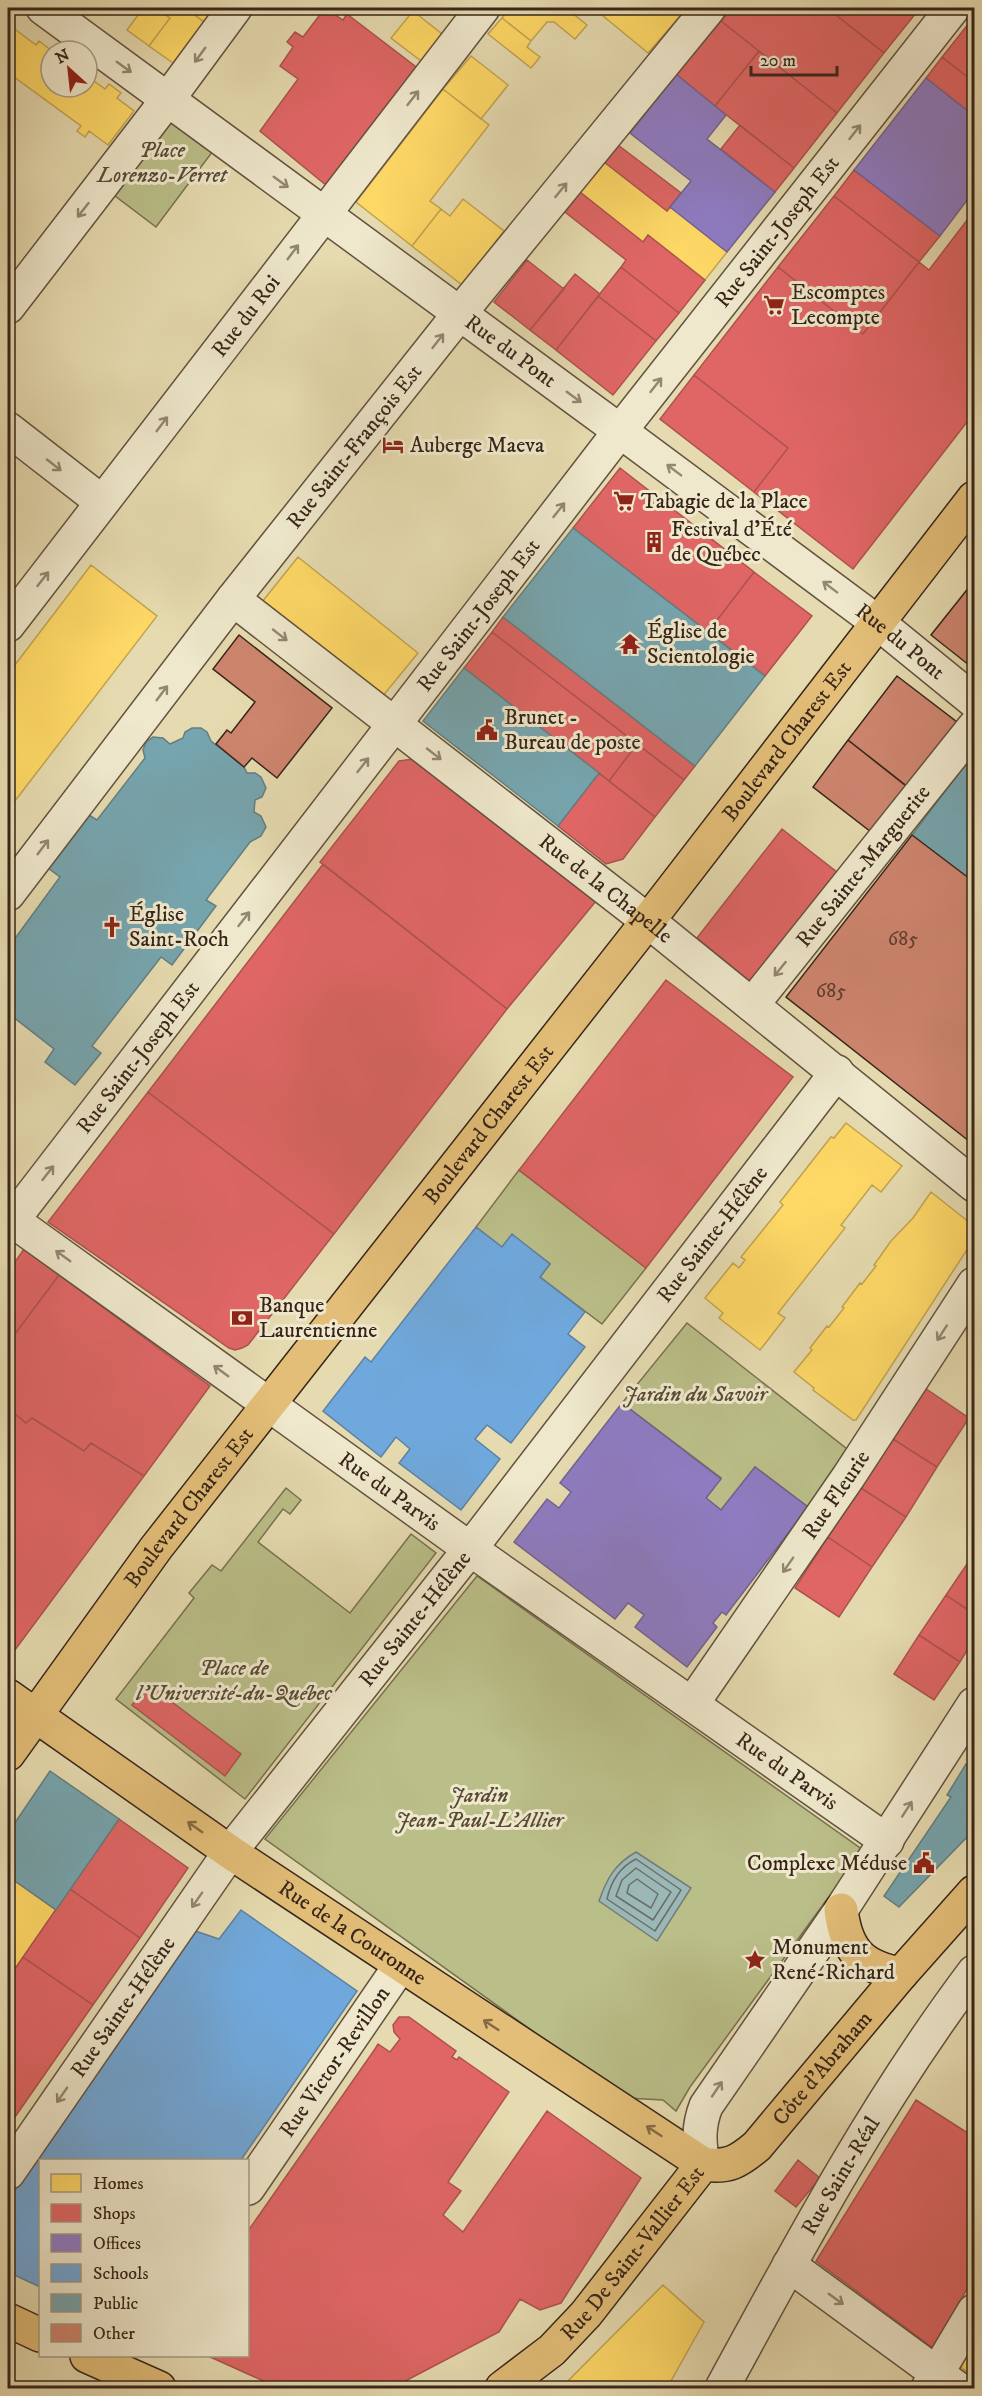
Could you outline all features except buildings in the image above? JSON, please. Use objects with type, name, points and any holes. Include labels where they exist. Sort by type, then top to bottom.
[{"type":"main road","name":"Boulevard Charest Est","points":[[8,1754],[156,1548],[648,921],[975,498]]},
{"type":"main road","name":"Rue de la Couronne","points":[[8,1696],[230,1852],[703,2164]]},
{"type":"main road","name":"Côte d'Abraham","points":[[703,2164],[719,2166],[739,2161],[757,2146],[901,1974],[975,1892]]},
{"type":"main road","points":[[841,1911],[844,1932],[851,1949],[881,1971],[901,1974]]},
{"type":"main road","name":"Rue De Saint-Vallier Est","points":[[515,2382],[552,2350],[586,2314],[703,2164]]},
{"type":"main road","points":[[8,2320],[39,2335]]},
{"type":"main road","points":[[97,2357],[127,2363],[159,2388]]},
{"type":"street","name":"Rue du Pont","points":[[43,8],[877,622],[975,701]]},
{"type":"street","points":[[8,307],[235,8]]},
{"type":"street","name":"Rue du Roi","points":[[8,625],[483,8]]},
{"type":"street","name":"Rue Saint-François Est","points":[[8,894],[233,599],[460,313],[709,8]]},
{"type":"street","name":"Rue Saint-Joseph Est","points":[[10,1223],[620,431],[953,8]]},
{"type":"street","points":[[8,429],[102,502]]},
{"type":"street","name":"Rue de la Chapelle","points":[[233,599],[648,921],[975,1185]]},
{"type":"street","name":"Rue Sainte-Marguerite","points":[[752,1005],[975,727]]},
{"type":"street","name":"Rue Sainte-Hélène","points":[[8,2174],[230,1852],[470,1549],[837,1072]]},
{"type":"street","name":"Rue du Parvis","points":[[10,1223],[470,1549],[887,1840]]},
{"type":"street","name":"Rue Fleurie","points":[[692,1704],[849,1476],[975,1284]]},
{"type":"street","name":"Rue De Saint-Vallier Est","points":[[703,2164],[698,2138],[700,2122],[706,2106],[841,1911],[975,1704]]},
{"type":"street","name":"Rue Victor-Revillon","points":[[249,2187],[400,1966]]},
{"type":"street","name":"Rue Saint-Réal","points":[[722,2388],[823,2203],[941,2015],[975,1972]]},
{"type":"street","points":[[789,2265],[941,2383],[975,2312]]},
{"type":"green space","name":"Place Lorenzo-Verret","points":[[168,99],[222,139],[156,227],[102,186]]},
{"type":"green space","points":[[519,1170],[646,1268],[602,1324],[540,1277],[550,1264],[512,1235],[502,1247],[476,1227]]},
{"type":"green space","name":"Jardin du Savoir","points":[[687,1323],[847,1449],[808,1507],[755,1467],[721,1510],[706,1498],[721,1478],[622,1403]]},
{"type":"green space","name":"Place de l'Université-du-Québec","points":[[286,1488],[301,1500],[290,1514],[283,1509],[258,1542],[350,1613],[411,1534],[436,1553],[245,1799],[116,1699],[194,1598],[189,1593],[212,1565],[221,1571]]},
{"type":"green space","name":"Jardin Jean-Paul-L'Allier","points":[[477,1576],[863,1850],[690,2087],[676,2111],[663,2100],[626,2098],[265,1839]]},
{"type":"water","points":[[636,1852],[691,1888],[657,1941],[599,1901],[613,1872],[622,1861]]},
{"type":"place","name":"Escomptes Lecompte","points":[[774,305]]},
{"type":"place","name":"Auberge Maeva","points":[[393,445]]},
{"type":"place","name":"Tabagie de la Place","points":[[624,501]]},
{"type":"place","name":"Festival d'Été de Québec","points":[[654,542]]},
{"type":"place","name":"Église de Scientologie","points":[[630,644]]},
{"type":"place","name":"Brunet - Bureau de poste","points":[[487,730]]},
{"type":"place","name":"Église Saint-Roch","points":[[112,927]]},
{"type":"place","name":"Banque Laurentienne","points":[[242,1318]]},
{"type":"place","name":"Complexe Méduse","points":[[924,1863]]},
{"type":"place","name":"Monument René-Richard","points":[[755,1960]]}]
